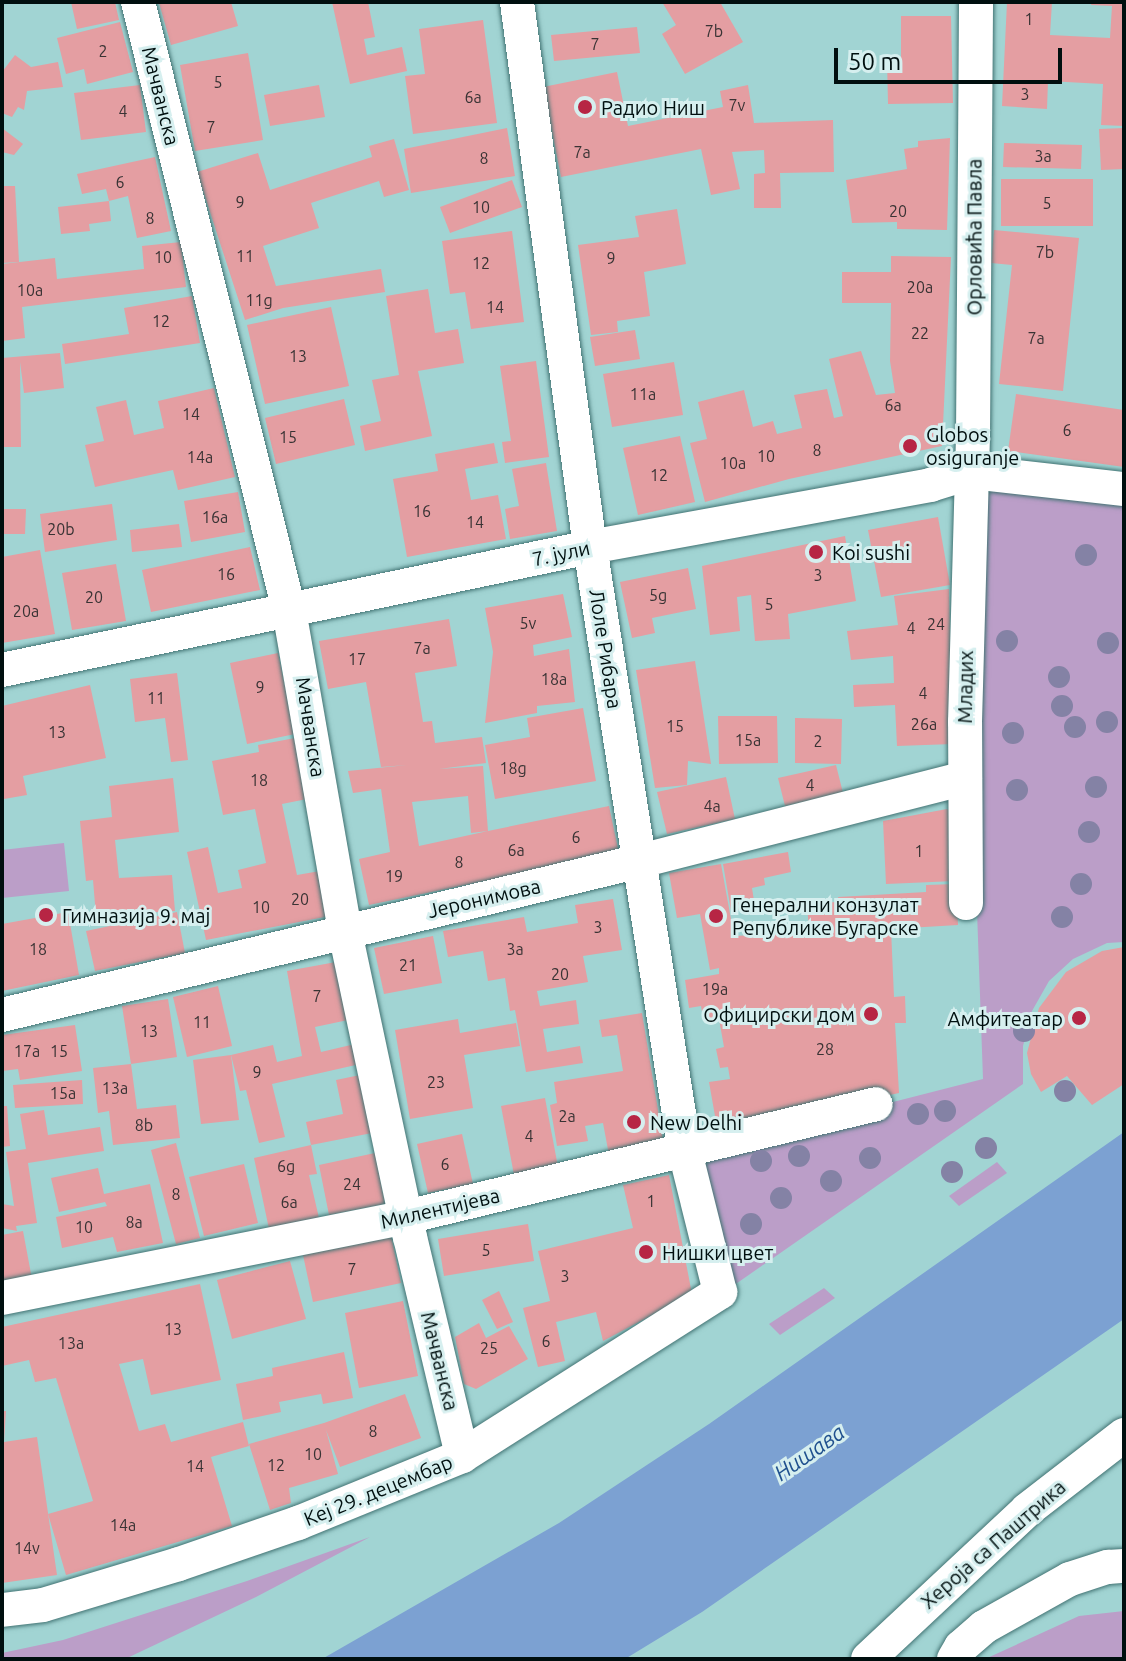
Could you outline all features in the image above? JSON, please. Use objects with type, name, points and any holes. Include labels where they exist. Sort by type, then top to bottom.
[{"type":"street","name":"Мачванска","points":[[138,2],[289,610],[345,932],[406,1217],[462,1456]]},
{"type":"street","name":"Лоле Рибара","points":[[517,2],[590,547],[685,1152],[720,1292]]},
{"type":"street","name":"Орловића Павла","points":[[972,472],[976,2]]},
{"type":"street","name":"7. јули","points":[[2,670],[590,547],[930,485],[972,472],[1124,489]]},
{"type":"street","name":"Младих","points":[[966,903],[968,513],[972,472]]},
{"type":"street","name":"Јеронимова","points":[[2,1015],[640,861],[965,778]]},
{"type":"street","name":"Милентијева","points":[[2,1298],[406,1217],[876,1104]]},
{"type":"street","name":"Кеј 29. децембар","points":[[2,1610],[43,1605],[179,1564],[298,1523],[462,1456],[720,1292]]},
{"type":"street","name":"Хероја са Паштрика","points":[[868,1659],[1027,1510],[1124,1435]]},
{"type":"street","points":[[954,1659],[961,1647],[984,1627],[1070,1579],[1108,1567],[1124,1566]]},
{"type":"shaded area","points":[[980,486],[1124,501],[1124,942],[1107,943],[1073,959],[1049,981],[1032,1011],[1023,1046],[1023,1084],[730,1288],[701,1151],[983,1079],[977,911]]},
{"type":"shaded area","points":[[64,843],[69,891],[2,898],[2,850]]},
{"type":"shaded area","points":[[997,1162],[1007,1173],[959,1206],[949,1196]]},
{"type":"shaded area","points":[[824,1288],[835,1298],[780,1335],[769,1324]]},
{"type":"shaded area","points":[[370,1537],[256,1597],[125,1659],[2,1659],[2,1653],[63,1640],[247,1581]]},
{"type":"shaded area","points":[[1124,1611],[1124,1659],[985,1659],[1079,1616]]},
{"type":"water","name":"Нишава","points":[[1124,1132],[1124,1319],[702,1612],[625,1659],[322,1659],[559,1523],[709,1424]]},
{"type":"building","points":[[71,2],[115,2],[119,20],[77,29]]},
{"type":"building","points":[[231,2],[238,26],[171,45],[159,3]]},
{"type":"building","points":[[332,2],[368,2],[375,37],[364,39],[367,55],[402,47],[407,71],[350,84]]},
{"type":"building","points":[[662,2],[720,2],[743,42],[685,74],[662,34],[676,25]]},
{"type":"building","points":[[1007,2],[1052,2],[1050,35],[1110,38],[1112,6],[1091,5],[1092,2],[1124,2],[1124,126],[1101,125],[1103,84],[1048,81],[1047,109],[1002,106]]},
{"type":"building","points":[[901,16],[951,16],[953,103],[888,104],[887,59],[901,58]]},
{"type":"building","points":[[483,20],[497,123],[413,134],[405,76],[425,74],[419,29]]},
{"type":"building","points":[[120,22],[133,72],[87,84],[84,69],[66,74],[57,38]]},
{"type":"building","points":[[637,27],[640,53],[554,61],[551,35]]},
{"type":"building","points":[[248,53],[263,140],[195,151],[180,65]]},
{"type":"building","points":[[15,55],[31,67],[58,62],[63,87],[27,91],[24,110],[18,107],[12,117],[2,113],[2,72]]},
{"type":"building","points":[[617,72],[628,126],[723,107],[720,91],[748,85],[754,123],[833,120],[834,172],[780,173],[781,208],[754,208],[754,174],[765,173],[764,150],[732,152],[740,189],[711,195],[701,149],[561,177],[543,87]]},
{"type":"building","points":[[140,85],[146,132],[81,140],[74,93]]},
{"type":"building","points":[[319,85],[325,117],[270,126],[264,95]]},
{"type":"building","points":[[2,128],[23,144],[14,155],[2,152]]},
{"type":"building","points":[[507,128],[515,176],[411,193],[404,149]]},
{"type":"building","points":[[1124,128],[1124,169],[1101,170],[1099,129]]},
{"type":"building","points":[[950,138],[947,230],[897,229],[897,222],[852,223],[846,180],[907,169],[904,149],[918,147],[918,141]]},
{"type":"building","points":[[394,139],[409,190],[384,197],[379,181],[311,203],[319,228],[263,246],[276,286],[381,269],[385,292],[283,308],[245,320],[197,172],[258,153],[270,190],[372,157],[369,146]]},
{"type":"building","points":[[1004,143],[1082,145],[1081,169],[1003,167]]},
{"type":"building","points":[[155,157],[171,231],[137,238],[128,196],[109,201],[106,189],[82,194],[77,174]]},
{"type":"building","points":[[1001,179],[1093,179],[1093,226],[1001,226]]},
{"type":"building","points":[[512,180],[522,207],[450,233],[440,207]]},
{"type":"building","points":[[2,186],[15,186],[19,262],[2,263]]},
{"type":"building","points":[[109,201],[111,221],[89,224],[90,231],[61,234],[58,207]]},
{"type":"building","points":[[677,209],[686,264],[644,272],[650,316],[617,321],[618,332],[591,335],[578,245],[639,237],[635,216]]},
{"type":"building","points":[[994,230],[1079,238],[1063,391],[999,384],[1012,265],[991,263]]},
{"type":"building","points":[[512,231],[524,322],[471,329],[465,292],[450,294],[442,241]]},
{"type":"building","points":[[181,242],[186,287],[22,307],[25,338],[2,341],[2,264],[55,258],[57,279],[144,269],[142,246]]},
{"type":"building","points":[[891,256],[951,257],[942,446],[789,479],[705,502],[690,443],[707,439],[698,402],[744,390],[753,427],[773,421],[777,434],[802,428],[794,395],[827,389],[834,418],[843,416],[829,359],[861,351],[876,395],[895,393],[890,361],[891,303],[842,303],[842,272],[891,272]]},
{"type":"building","points":[[428,289],[435,333],[458,329],[464,363],[418,371],[432,436],[365,451],[360,426],[381,421],[372,380],[399,375],[386,296]]},
{"type":"building","points":[[192,296],[200,343],[65,364],[62,344],[129,334],[124,308]]},
{"type":"building","points":[[331,307],[349,386],[265,404],[247,325]]},
{"type":"building","points":[[635,330],[640,359],[595,366],[590,337]]},
{"type":"building","points":[[60,353],[64,388],[24,393],[20,362],[21,447],[2,447],[2,358]]},
{"type":"building","points":[[536,361],[549,457],[505,463],[502,442],[511,441],[500,366]]},
{"type":"building","points":[[674,362],[683,415],[612,427],[603,374]]},
{"type":"building","points":[[214,388],[235,477],[178,490],[173,470],[95,487],[85,445],[104,441],[96,407],[126,400],[134,435],[164,428],[158,401]]},
{"type":"building","points":[[1016,394],[1124,410],[1124,467],[1008,451]]},
{"type":"building","points":[[344,399],[355,445],[276,464],[265,418]]},
{"type":"building","points":[[680,436],[695,502],[638,515],[623,448]]},
{"type":"building","points":[[494,443],[498,463],[465,469],[471,500],[498,495],[506,539],[407,557],[393,479],[438,471],[435,454]]},
{"type":"building","points":[[546,463],[557,531],[510,539],[505,509],[519,506],[512,469]]},
{"type":"building","points":[[238,492],[245,532],[191,542],[184,501]]},
{"type":"building","points":[[112,504],[117,540],[45,552],[40,514]]},
{"type":"building","points":[[2,509],[26,509],[25,534],[2,534]]},
{"type":"building","points":[[938,517],[950,585],[881,597],[868,530]]},
{"type":"building","points":[[179,524],[182,547],[132,552],[130,530]]},
{"type":"building","points":[[845,536],[856,601],[788,614],[790,639],[755,641],[751,595],[737,597],[740,631],[710,635],[702,566]]},
{"type":"building","points":[[250,547],[260,590],[151,612],[142,570]]},
{"type":"building","points":[[40,550],[55,634],[2,643],[2,557]]},
{"type":"building","points":[[116,564],[126,621],[72,630],[62,573]]},
{"type":"building","points":[[688,568],[696,609],[652,618],[655,633],[632,638],[620,582]]},
{"type":"building","points":[[949,589],[953,744],[897,746],[895,705],[854,707],[853,685],[894,683],[893,656],[851,660],[847,631],[898,625],[894,596]]},
{"type":"building","points":[[563,594],[572,637],[533,645],[534,656],[569,649],[575,702],[537,706],[537,713],[485,723],[493,652],[485,608]]},
{"type":"building","points":[[449,619],[457,666],[415,673],[423,722],[432,721],[435,743],[482,737],[486,763],[439,769],[483,766],[488,831],[609,806],[619,853],[369,905],[359,859],[390,852],[381,789],[353,793],[348,771],[407,765],[381,767],[366,682],[328,689],[319,641]],"holes":[[[468,796],[471,833],[488,831],[419,846],[412,802]]]},
{"type":"building","points":[[278,653],[295,734],[247,744],[230,663]]},
{"type":"building","points":[[695,661],[711,764],[688,761],[687,785],[655,788],[636,670]]},
{"type":"building","points":[[177,673],[188,760],[171,762],[165,718],[135,722],[130,679]]},
{"type":"building","points":[[90,685],[106,758],[23,776],[27,795],[4,799],[2,706]]},
{"type":"building","points":[[583,708],[596,781],[495,799],[485,745],[530,737],[527,718]]},
{"type":"building","points":[[718,716],[777,716],[778,763],[719,764]]},
{"type":"building","points":[[795,718],[842,719],[841,764],[795,763]]},
{"type":"building","points":[[295,738],[307,799],[282,804],[297,875],[320,871],[330,916],[206,940],[187,852],[208,847],[218,893],[242,888],[238,870],[266,863],[255,809],[223,815],[212,761],[259,752],[258,745]]},
{"type":"building","points":[[836,765],[843,793],[785,806],[778,778]]},
{"type":"building","points":[[726,777],[735,819],[667,834],[657,792]]},
{"type":"building","points":[[173,778],[179,832],[115,840],[119,878],[172,875],[175,911],[96,916],[93,880],[86,881],[80,821],[112,817],[109,786]]},
{"type":"building","points":[[947,809],[952,813],[955,881],[886,884],[883,821]]},
{"type":"building","points":[[788,852],[791,872],[764,878],[765,885],[752,888],[755,907],[731,911],[723,864]]},
{"type":"building","points":[[721,864],[734,936],[809,932],[807,903],[839,902],[838,897],[926,892],[926,885],[956,884],[958,925],[891,929],[894,997],[905,996],[906,1023],[895,1023],[899,1093],[718,1133],[709,1082],[730,1079],[728,1067],[720,1068],[716,1049],[724,1047],[719,1019],[704,1022],[701,1006],[689,1008],[685,980],[719,974],[719,968],[710,970],[700,914],[677,918],[669,873]]},
{"type":"building","points":[[613,899],[622,950],[583,956],[588,982],[537,991],[540,1006],[576,1000],[579,1024],[543,1029],[547,1052],[580,1046],[583,1063],[526,1072],[515,1010],[510,1011],[505,978],[488,981],[483,951],[448,957],[443,931],[524,917],[527,932],[578,923],[575,905]]},
{"type":"building","name":"Гимназија 9. мај","points":[[68,912],[79,975],[2,991],[2,924]]},
{"type":"building","points":[[177,912],[185,953],[95,971],[86,931]]},
{"type":"building","points":[[433,936],[442,983],[384,994],[374,948]]},
{"type":"building","name":"Амфитеатар","points":[[1124,947],[1124,1084],[1092,1105],[1067,1076],[1041,1092],[1031,1074],[1027,1053],[1039,1008],[1066,972],[1102,951]]},
{"type":"building","points":[[336,962],[348,1020],[315,1027],[321,1052],[355,1044],[360,1064],[272,1084],[285,1137],[259,1143],[246,1090],[240,1091],[231,1055],[273,1045],[277,1062],[302,1056],[287,971]]},
{"type":"building","points":[[218,986],[232,1046],[187,1057],[173,997]]},
{"type":"building","points":[[168,999],[177,1057],[131,1064],[122,1006]]},
{"type":"building","points":[[642,1013],[664,1146],[609,1155],[603,1123],[585,1126],[588,1141],[557,1146],[550,1105],[557,1103],[554,1082],[623,1071],[617,1035],[602,1037],[599,1020]]},
{"type":"building","points":[[458,1019],[460,1033],[516,1023],[520,1046],[464,1055],[473,1108],[410,1119],[395,1030]]},
{"type":"building","points":[[75,1025],[82,1071],[20,1080],[18,1069],[2,1071],[2,1035]]},
{"type":"building","points":[[231,1055],[239,1120],[201,1124],[193,1060]]},
{"type":"building","points":[[131,1064],[137,1109],[176,1105],[180,1138],[113,1145],[109,1111],[98,1113],[93,1068]]},
{"type":"building","points":[[360,1075],[372,1133],[311,1145],[306,1122],[343,1114],[336,1080]]},
{"type":"building","points":[[82,1080],[83,1104],[15,1108],[13,1085]]},
{"type":"building","points":[[545,1098],[558,1167],[514,1175],[501,1106]]},
{"type":"building","points":[[2,1106],[7,1106],[10,1146],[2,1147]]},
{"type":"building","points":[[44,1110],[48,1135],[100,1127],[104,1151],[28,1163],[37,1223],[16,1226],[17,1231],[2,1228],[2,1204],[14,1206],[6,1152],[26,1149],[20,1114]]},
{"type":"building","points":[[462,1134],[473,1184],[428,1193],[417,1144]]},
{"type":"building","points":[[176,1143],[200,1238],[176,1244],[151,1150]]},
{"type":"building","points":[[311,1145],[317,1174],[309,1175],[319,1218],[269,1229],[254,1158]]},
{"type":"building","points":[[375,1153],[385,1204],[329,1215],[319,1165]]},
{"type":"building","points":[[244,1164],[258,1223],[204,1236],[189,1177]]},
{"type":"building","points":[[98,1168],[104,1194],[150,1184],[163,1243],[117,1252],[113,1237],[62,1248],[56,1217],[107,1206],[105,1202],[59,1212],[51,1178]]},
{"type":"building","points":[[669,1175],[692,1294],[603,1341],[596,1312],[556,1322],[565,1361],[538,1367],[523,1308],[550,1301],[538,1251],[633,1228],[623,1185]]},
{"type":"building","points":[[528,1224],[534,1261],[444,1276],[438,1239]]},
{"type":"building","points":[[23,1231],[32,1279],[2,1285],[2,1235]]},
{"type":"building","points":[[391,1235],[401,1283],[313,1302],[303,1255]]},
{"type":"building","points":[[290,1261],[306,1319],[232,1339],[217,1280]]},
{"type":"building","points":[[200,1284],[221,1380],[151,1395],[143,1359],[119,1364],[139,1431],[165,1424],[171,1442],[243,1422],[249,1446],[211,1457],[232,1526],[66,1575],[48,1514],[93,1501],[56,1378],[35,1382],[29,1360],[2,1366],[2,1327]]},
{"type":"building","points":[[499,1291],[513,1322],[497,1329],[482,1300]]},
{"type":"building","points":[[403,1301],[418,1376],[359,1388],[345,1313]]},
{"type":"building","points":[[479,1323],[486,1338],[509,1326],[528,1359],[476,1389],[464,1384],[455,1337]]},
{"type":"building","points":[[344,1352],[353,1398],[323,1404],[321,1394],[279,1402],[281,1412],[243,1420],[236,1384],[273,1376],[272,1368]]},
{"type":"building","points":[[405,1394],[421,1438],[340,1467],[326,1430],[338,1474],[289,1488],[291,1503],[270,1510],[249,1444],[324,1423]]},
{"type":"building","points":[[2,1411],[6,1411],[4,1442],[37,1437],[57,1575],[2,1583]]},
{"type":"place","name":"Радио Ниш","points":[[585,107]]},
{"type":"place","name":"Globos osiguranje","points":[[910,446]]},
{"type":"place","name":"Koi sushi","points":[[816,552]]},
{"type":"place","name":"Гимназија 9. мај","points":[[46,915]]},
{"type":"place","name":"Генерални конзулат Републике Бугарске","points":[[716,916]]},
{"type":"place","name":"Официрски дом","points":[[871,1014]]},
{"type":"place","name":"Амфитеатар","points":[[1079,1018]]},
{"type":"place","name":"New Delhi","points":[[634,1122]]},
{"type":"place","name":"Нишки цвет","points":[[646,1252]]}]
